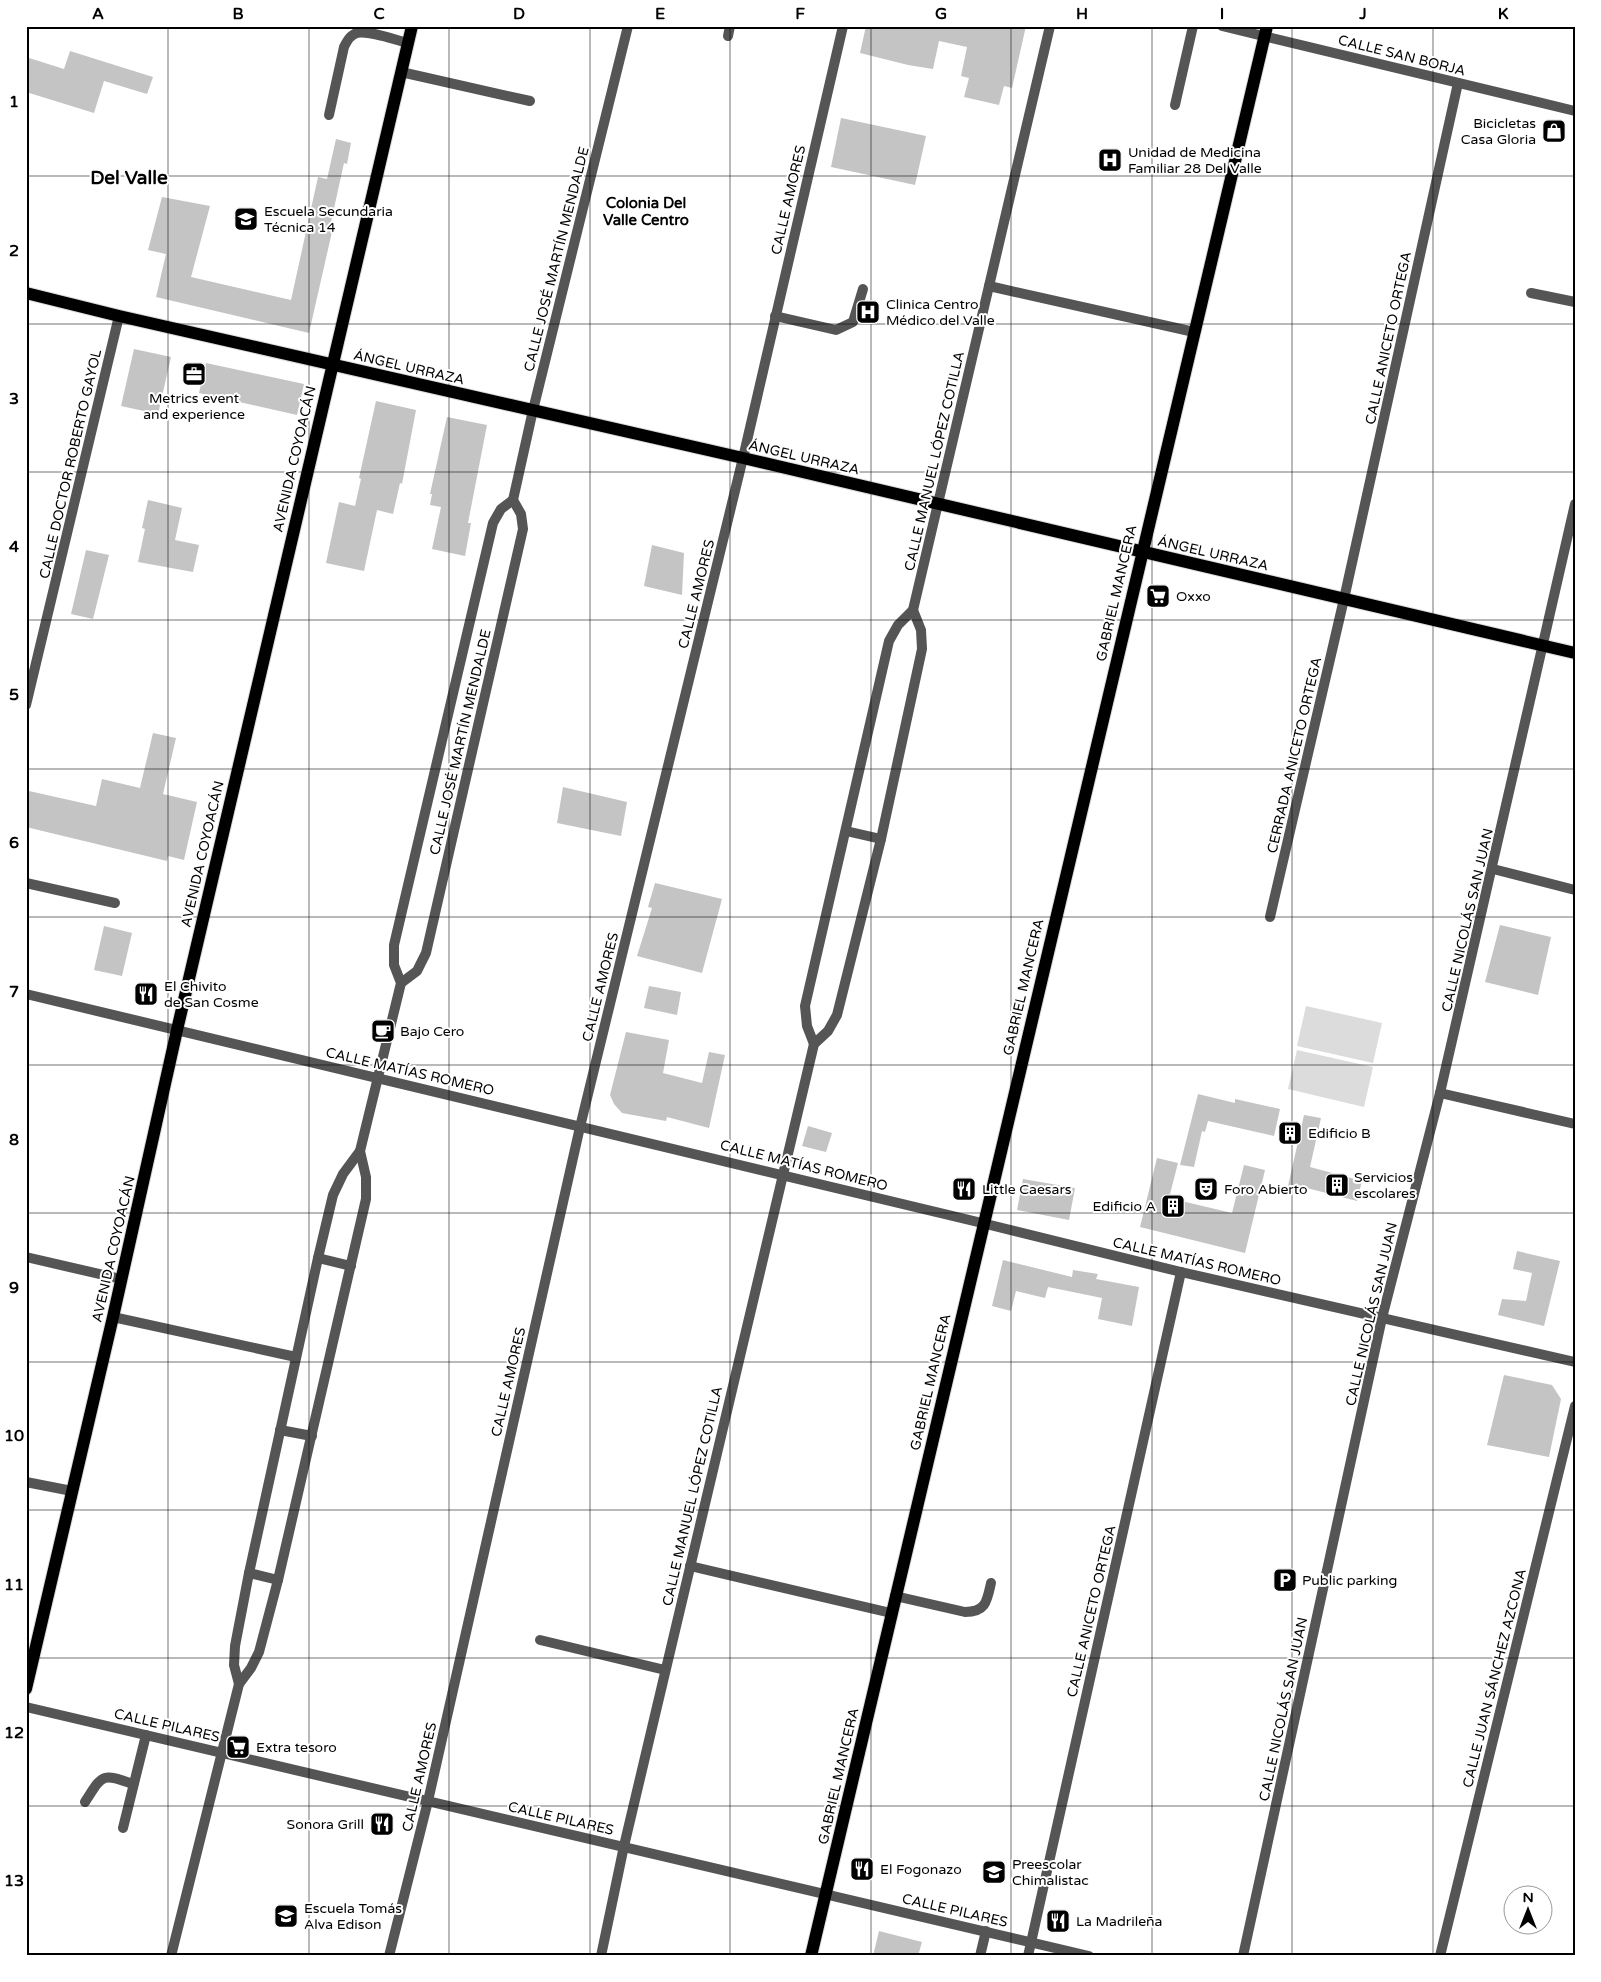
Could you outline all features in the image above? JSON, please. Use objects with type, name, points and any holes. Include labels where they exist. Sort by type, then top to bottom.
[{"type":"main road","name":"AVENIDA COYOACÁN","points":[[26,1690],[331,365],[412,26]]},
{"type":"main road","name":"GABRIEL MANCERA","points":[[811,1956],[982,1223],[1266,31]]},
{"type":"main road","name":"ÁNGEL URRAZA","points":[[26,294],[743,458],[1575,653]]},
{"type":"street","name":"CALLE JOSÉ MARTÍN MENDALDE","points":[[513,500],[521,514],[523,529],[426,953],[417,971],[401,984],[394,965],[394,945],[493,522],[501,509],[513,500],[533,410],[628,26]]},
{"type":"street","name":"CALLE AMORES","points":[[389,1956],[428,1801],[580,1126],[743,458],[843,26]]},
{"type":"street","name":"CALLE MANUEL LÓPEZ COTILLA","points":[[814,1044],[806,1026],[805,1006],[889,641],[898,625],[913,610],[1050,26]]},
{"type":"street","points":[[1175,105],[1193,26]]},
{"type":"street","name":"CALLE SAN BORJA","points":[[1222,26],[1266,31],[1458,83],[1575,111]]},
{"type":"street","points":[[329,115],[344,47],[348,38],[356,33],[366,33],[408,43]]},
{"type":"street","points":[[401,72],[530,101]]},
{"type":"street","name":"CALLE ANICETO ORTEGA","points":[[1344,599],[1458,83]]},
{"type":"street","points":[[989,286],[1194,332]]},
{"type":"street","points":[[775,316],[836,330],[853,322],[862,289]]},
{"type":"street","points":[[1531,293],[1575,302]]},
{"type":"street","name":"CALLE DOCTOR ROBERTO GAYOL","points":[[26,705],[30,673],[120,316]]},
{"type":"street","name":"CALLE NICOLÁS SAN JUAN","points":[[1243,1956],[1382,1318],[1440,1093],[1493,870],[1575,504]]},
{"type":"street","name":"CERRADA ANICETO ORTEGA","points":[[1270,917],[1344,599]]},
{"type":"street","name":"CALLE MANUEL LÓPEZ COTILLA","points":[[601,1956],[624,1846],[665,1670],[814,1044],[828,1031],[837,1015],[881,839],[922,649],[921,630],[913,610]]},
{"type":"street","points":[[846,831],[881,839]]},
{"type":"street","points":[[1493,870],[1575,890]]},
{"type":"street","points":[[26,883],[115,903]]},
{"type":"street","points":[[239,1684],[234,1665],[235,1646],[249,1573],[318,1258],[333,1195],[343,1174],[360,1151],[401,984]]},
{"type":"street","name":"CALLE MATÍAS ROMERO","points":[[26,994],[782,1174],[1181,1272],[1575,1362]]},
{"type":"street","points":[[1440,1093],[1575,1124]]},
{"type":"street","points":[[172,1956],[239,1684],[251,1668],[259,1652],[312,1436],[366,1199],[366,1177],[360,1151]]},
{"type":"street","points":[[26,1257],[121,1279]]},
{"type":"street","points":[[318,1258],[351,1266]]},
{"type":"street","name":"CALLE ANICETO ORTEGA","points":[[1028,1956],[1181,1272]]},
{"type":"street","points":[[113,1316],[296,1356]]},
{"type":"street","name":"CALLE JUAN SÁNCHEZ AZCONA","points":[[1440,1956],[1575,1406]]},
{"type":"street","points":[[280,1430],[312,1436]]},
{"type":"street","points":[[26,1482],[72,1491]]},
{"type":"street","points":[[690,1566],[891,1613]]},
{"type":"street","points":[[249,1573],[278,1580]]},
{"type":"street","points":[[895,1596],[965,1612],[975,1612],[983,1607],[991,1583]]},
{"type":"street","points":[[540,1640],[665,1670]]},
{"type":"street","name":"CALLE PILARES","points":[[26,1707],[1089,1956]]},
{"type":"street","points":[[123,1828],[146,1734]]},
{"type":"street","points":[[85,1802],[99,1780],[106,1777],[114,1777],[133,1784]]},
{"type":"street","points":[[980,1956],[986,1931]]},
{"type":"shaded area","points":[[1306,1006],[1382,1023],[1373,1063],[1297,1046]]},
{"type":"shaded area","points":[[1297,1050],[1373,1067],[1364,1107],[1288,1089]]},
{"type":"building","points":[[866,26],[1026,26],[1012,88],[1004,86],[999,105],[964,97],[969,78],[961,76],[967,47],[939,41],[933,69],[908,65],[860,53]]},
{"type":"building","points":[[70,51],[153,77],[147,94],[104,81],[94,113],[26,92],[26,57],[64,69]]},
{"type":"building","points":[[841,118],[926,136],[915,185],[831,167]]},
{"type":"building","points":[[336,139],[351,143],[347,164],[344,163],[331,222],[334,223],[309,333],[156,297],[166,254],[148,250],[162,197],[210,206],[191,277],[291,300],[318,177],[327,179]]},
{"type":"building","points":[[134,349],[171,357],[158,414],[121,406]]},
{"type":"building","points":[[206,363],[304,384],[297,415],[199,393]]},
{"type":"building","points":[[376,401],[416,410],[402,484],[400,483],[393,514],[377,510],[364,571],[326,563],[339,502],[355,506],[361,479],[359,478]]},
{"type":"building","points":[[447,417],[487,425],[468,523],[471,523],[465,556],[432,549],[441,507],[430,505],[432,494],[430,494]]},
{"type":"building","points":[[148,500],[182,508],[175,540],[199,545],[193,572],[138,562],[145,529],[142,528]]},
{"type":"building","points":[[652,545],[684,553],[682,595],[644,586]]},
{"type":"building","points":[[86,550],[109,555],[93,619],[71,614]]},
{"type":"building","points":[[153,733],[176,738],[163,794],[197,802],[184,860],[168,856],[167,861],[26,827],[26,804],[29,791],[96,806],[102,779],[140,788]]},
{"type":"building","points":[[563,787],[627,802],[621,836],[557,823]]},
{"type":"building","points":[[655,883],[722,899],[702,973],[637,956],[652,908],[648,907]]},
{"type":"building","points":[[1500,925],[1551,937],[1538,995],[1485,982]]},
{"type":"building","points":[[104,926],[132,933],[122,976],[94,970]]},
{"type":"building","points":[[649,986],[681,992],[677,1015],[644,1008]]},
{"type":"building","points":[[626,1032],[669,1040],[663,1073],[702,1083],[709,1052],[725,1055],[709,1128],[667,1117],[666,1121],[622,1113],[614,1104],[610,1095]]},
{"type":"building","points":[[1198,1094],[1235,1103],[1235,1099],[1280,1109],[1274,1136],[1208,1121],[1205,1132],[1202,1131],[1194,1167],[1180,1165]]},
{"type":"building","points":[[1304,1115],[1321,1118],[1310,1167],[1362,1181],[1357,1201],[1303,1187],[1303,1189],[1288,1186]]},
{"type":"building","points":[[808,1126],[832,1133],[826,1152],[802,1146]]},
{"type":"building","name":"Edificio A","points":[[1157,1158],[1178,1163],[1169,1198],[1232,1213],[1244,1165],[1265,1170],[1245,1253],[1140,1227]]},
{"type":"building","points":[[1023,1179],[1075,1188],[1069,1220],[1017,1210]]},
{"type":"building","points":[[1517,1251],[1560,1261],[1544,1326],[1498,1315],[1502,1299],[1526,1301],[1532,1273],[1513,1269]]},
{"type":"building","points":[[1003,1260],[1072,1277],[1073,1270],[1098,1274],[1096,1279],[1139,1287],[1132,1326],[1098,1319],[1102,1298],[1048,1287],[1045,1298],[1016,1291],[1011,1311],[992,1306]]},
{"type":"building","points":[[1504,1375],[1552,1385],[1561,1399],[1549,1457],[1487,1445]]},
{"type":"building","points":[[879,1931],[922,1942],[918,1956],[873,1956]]},
{"type":"place","name":"Bicicletas Casa Gloria","points":[[1554,131]]},
{"type":"place","name":"Unidad de Medicina Familiar 28 Del Valle","points":[[1110,160]]},
{"type":"place","name":"Escuela Secundaria Técnica 14","points":[[246,219]]},
{"type":"place","name":"Clinica Centro Médico del Valle","points":[[868,312]]},
{"type":"place","name":"Metrics event and experience","points":[[194,374]]},
{"type":"place","name":"Oxxo","points":[[1158,596]]},
{"type":"place","name":"El Chivito de San Cosme","points":[[146,994]]},
{"type":"place","name":"Bajo Cero","points":[[383,1031]]},
{"type":"place","name":"Edificio B","points":[[1290,1133]]},
{"type":"place","name":"Servicios escolares","points":[[1337,1185]]},
{"type":"place","name":"Little Caesars","points":[[964,1189]]},
{"type":"place","name":"Foro Abierto","points":[[1206,1189]]},
{"type":"place","name":"Edificio A","points":[[1173,1206]]},
{"type":"place","name":"Public parking","points":[[1285,1580]]},
{"type":"place","name":"Extra tesoro","points":[[238,1747]]},
{"type":"place","name":"Sonora Grill","points":[[382,1824]]},
{"type":"place","name":"El Fogonazo","points":[[862,1869]]},
{"type":"place","name":"Preescolar Chimalistac","points":[[994,1872]]},
{"type":"place","name":"Escuela Tomás Alva Edison","points":[[286,1916]]},
{"type":"place","name":"La Madrileña","points":[[1058,1921]]},
{"type":"district","name":"Del Valle","points":[[129,177]]},
{"type":"district","name":"Colonia Del Valle Centro","points":[[646,212]]}]
